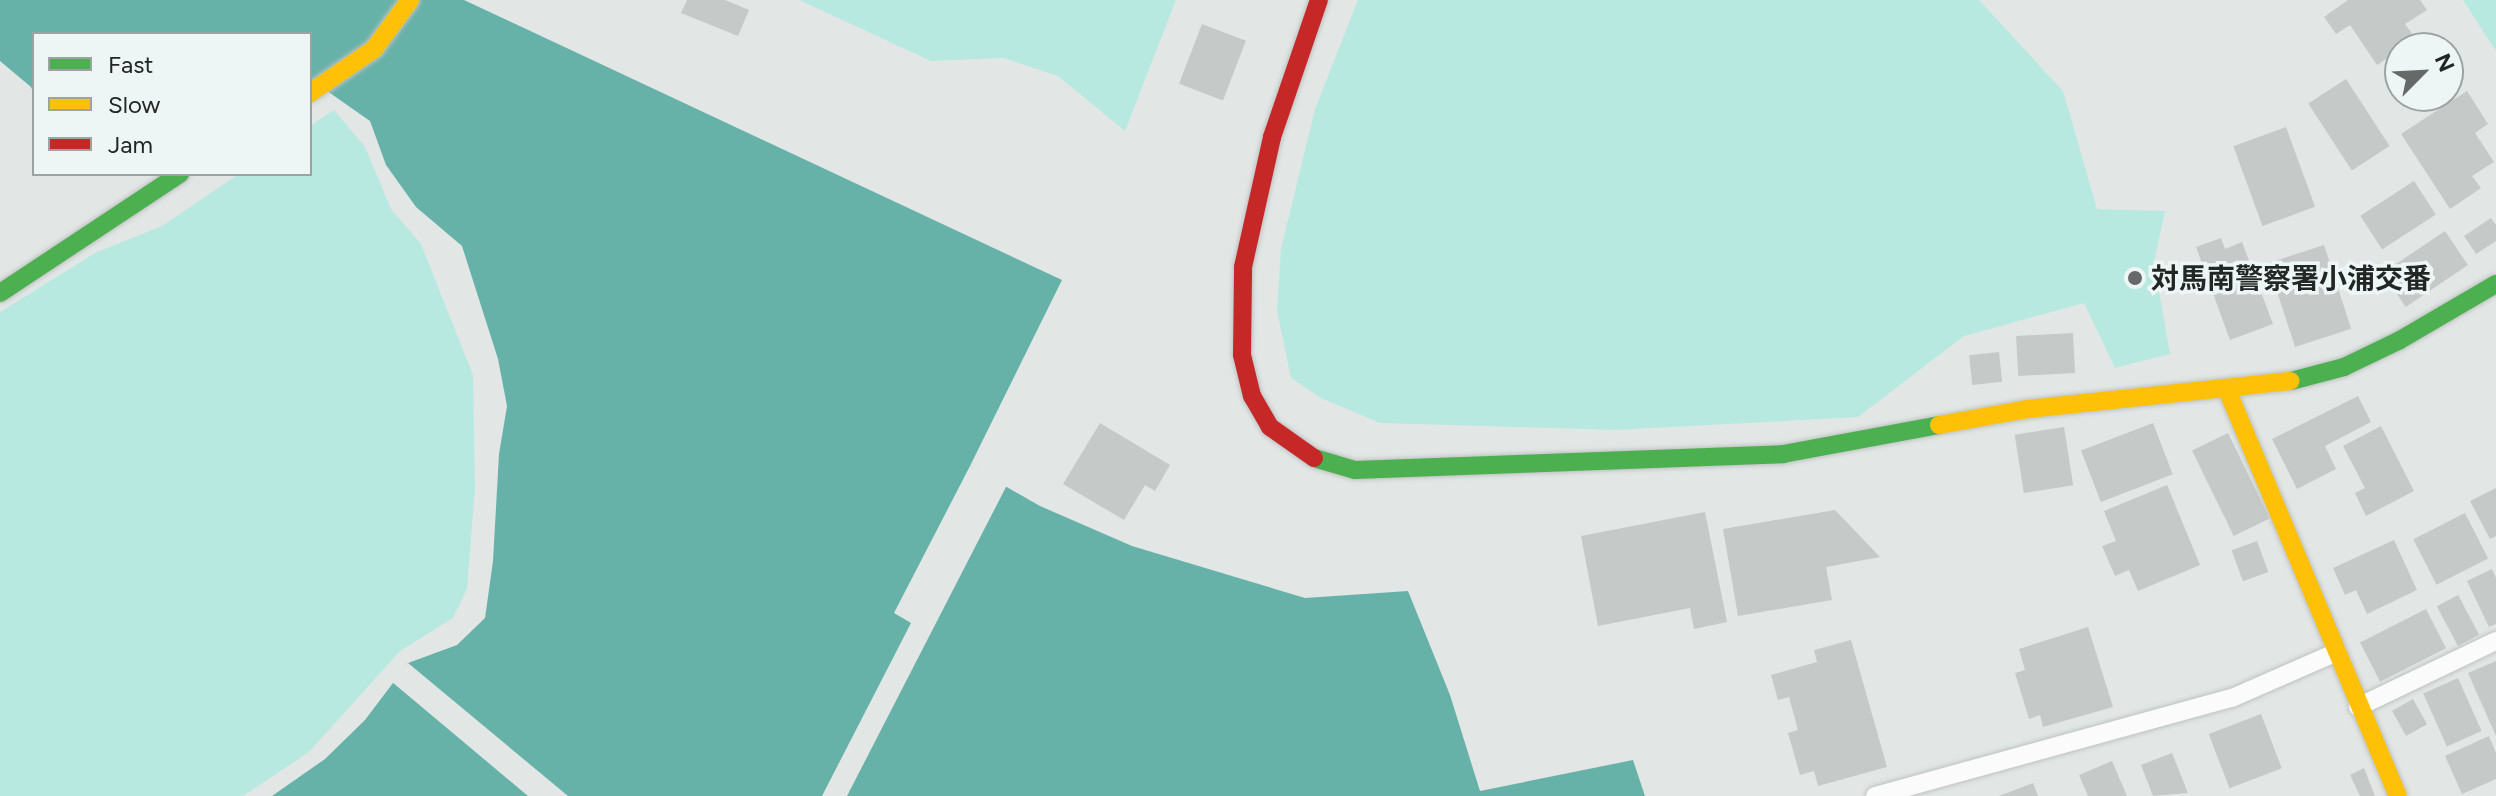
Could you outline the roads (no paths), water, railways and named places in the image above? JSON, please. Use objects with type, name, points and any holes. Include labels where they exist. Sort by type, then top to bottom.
[{"type":"street","points":[[312,91],[374,49],[410,0]]},
{"type":"street","points":[[1319,0],[1272,137],[1243,267],[1240,318],[1242,355],[1252,396],[1270,427],[1309,456],[1355,470],[1783,454],[2028,409],[2228,392],[2281,384],[2344,367],[2400,340],[2496,284]]},
{"type":"street","points":[[0,293],[177,176]]},
{"type":"street","points":[[2228,392],[2398,796]]},
{"type":"lane","points":[[2358,707],[2496,641]]},
{"type":"lane","points":[[1875,796],[2232,698],[2337,652]]},
{"type":"water","points":[[0,0],[464,0],[1062,280],[970,466],[1040,506],[1132,546],[1305,598],[1408,591],[1450,695],[1480,791],[1633,760],[1645,796],[272,796],[325,759],[365,720],[408,663],[457,645],[485,618],[493,561],[499,454],[507,406],[498,359],[462,246],[416,207],[386,165],[370,121],[312,80],[312,32],[32,32],[32,89],[0,61]]},
{"type":"place","name":"対馬南警察署小浦交番","points":[[2135,278]]}]
